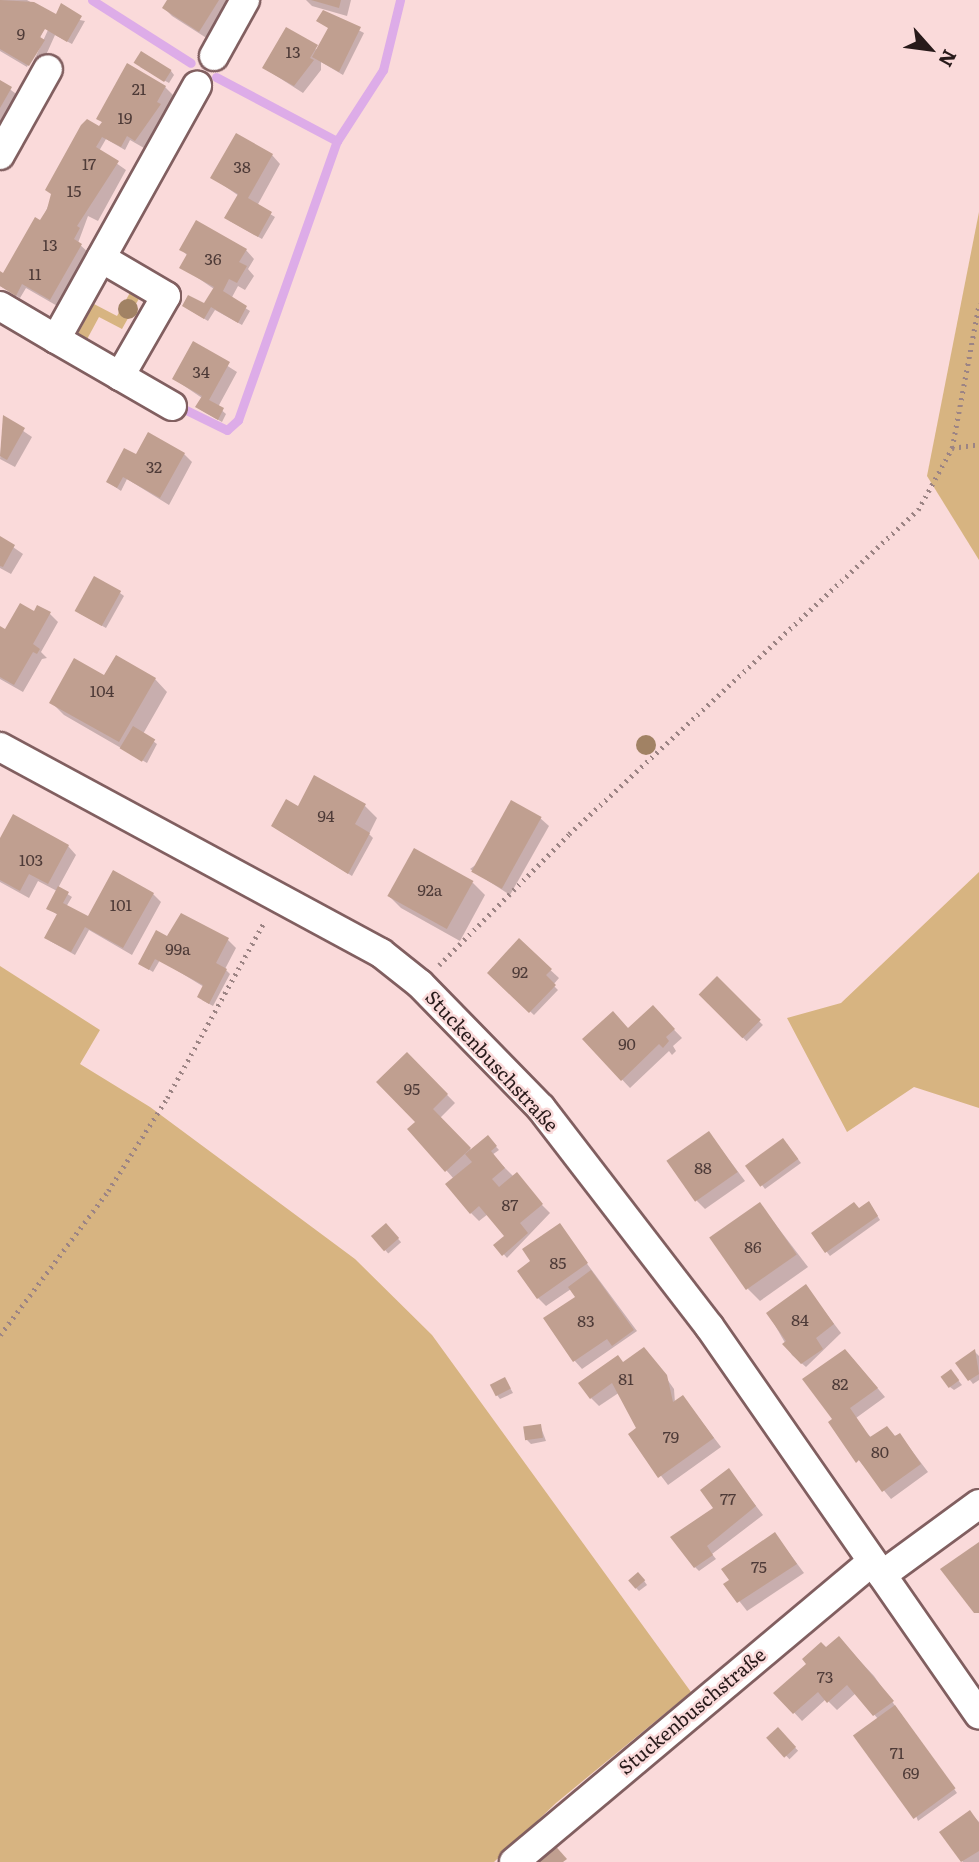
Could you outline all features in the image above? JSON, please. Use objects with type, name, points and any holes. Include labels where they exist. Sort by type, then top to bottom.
[{"type":"street","points":[[215,56],[245,0]]},
{"type":"street","points":[[0,155],[48,69]]},
{"type":"street","points":[[56,339],[197,86]]},
{"type":"street","points":[[101,258],[166,296],[120,376]]},
{"type":"street","points":[[0,306],[172,406]]},
{"type":"street","name":"Stuckenbuschstraße","points":[[0,747],[381,953],[420,984],[541,1108],[709,1326],[979,1714]]},
{"type":"street","name":"Stuckenbuschstraße","points":[[514,1862],[877,1569],[979,1504]]},
{"type":"path","points":[[420,984],[569,834],[918,510],[952,449],[979,304]]},
{"type":"path","points":[[952,449],[979,444]]},
{"type":"path","points":[[0,1335],[108,1191],[167,1098],[278,897]]},
{"type":"shaded area","points":[[979,212],[979,560],[927,476]]},
{"type":"shaded area","points":[[132,289],[141,295],[122,329],[99,317],[85,343],[75,339],[94,304],[117,316]]},
{"type":"shaded area","points":[[979,872],[979,1108],[914,1087],[847,1132],[787,1018],[841,1003]]},
{"type":"shaded area","points":[[0,966],[100,1030],[80,1064],[150,1107],[355,1259],[432,1335],[691,1692],[556,1803],[494,1862],[0,1862]]},
{"type":"building","points":[[0,0],[34,2],[56,14],[61,3],[82,16],[67,42],[45,29],[40,37],[45,40],[29,66],[0,49]]},
{"type":"building","points":[[167,0],[219,0],[199,32],[162,8]]},
{"type":"building","points":[[311,0],[341,0],[339,8]]},
{"type":"building","points":[[323,10],[361,27],[339,72],[312,57],[328,28],[316,21]]},
{"type":"building","points":[[286,27],[318,45],[310,58],[314,60],[294,86],[262,68]]},
{"type":"building","points":[[141,51],[172,70],[164,82],[134,63]]},
{"type":"building","points":[[127,63],[166,86],[157,102],[161,104],[135,141],[127,136],[121,147],[102,137],[96,147],[119,161],[77,226],[80,228],[74,239],[82,244],[50,300],[22,284],[16,296],[0,286],[0,271],[3,273],[35,217],[40,220],[47,209],[51,194],[45,190],[81,125],[87,119],[99,126],[102,122],[96,119]]},
{"type":"building","points":[[0,80],[12,87],[0,108]]},
{"type":"building","points":[[236,133],[273,154],[248,198],[272,212],[258,237],[224,218],[238,194],[210,178]]},
{"type":"building","points":[[196,220],[247,249],[239,262],[247,266],[237,283],[229,279],[223,291],[247,306],[238,323],[211,307],[204,319],[182,306],[188,295],[204,303],[214,287],[179,268],[187,254],[179,250]]},
{"type":"building","points":[[193,341],[230,362],[209,400],[224,408],[218,420],[195,407],[202,396],[172,379]]},
{"type":"building","points":[[3,415],[25,428],[7,460],[0,456]]},
{"type":"building","points":[[148,432],[185,453],[160,498],[123,477],[117,488],[106,482],[124,448],[136,454]]},
{"type":"building","points":[[0,536],[15,545],[3,567],[0,566]]},
{"type":"building","points":[[94,576],[121,591],[102,626],[75,611]]},
{"type":"building","points":[[20,603],[34,611],[37,605],[51,612],[33,644],[40,649],[37,654],[33,652],[14,685],[0,677],[0,626],[5,629]]},
{"type":"building","points":[[116,655],[156,678],[119,742],[49,703],[74,658],[104,675]]},
{"type":"building","points":[[133,726],[155,739],[142,762],[120,748]]},
{"type":"building","points":[[314,775],[366,804],[355,824],[370,833],[348,874],[271,826],[286,799],[298,806]]},
{"type":"building","points":[[511,800],[542,817],[502,889],[471,872]]},
{"type":"building","points":[[13,814],[69,845],[48,884],[29,874],[20,891],[0,880],[0,838]]},
{"type":"building","points":[[414,848],[473,881],[447,929],[387,896]]},
{"type":"building","points":[[113,870],[154,893],[123,948],[85,927],[71,952],[44,938],[57,914],[46,909],[58,886],[69,892],[63,903],[88,916]]},
{"type":"building","points":[[181,913],[229,938],[216,963],[227,969],[209,1004],[197,997],[203,985],[155,959],[149,970],[138,964],[156,930],[167,936]]},
{"type":"building","points":[[519,938],[552,969],[546,975],[556,985],[529,1013],[487,973]]},
{"type":"building","points":[[717,976],[761,1020],[742,1038],[699,994]]},
{"type":"building","points":[[653,1005],[675,1029],[666,1037],[669,1041],[663,1048],[659,1044],[621,1081],[582,1039],[613,1011],[628,1028]]},
{"type":"building","points":[[407,1052],[448,1094],[433,1109],[471,1148],[445,1172],[407,1129],[415,1122],[376,1082]]},
{"type":"building","points":[[709,1131],[738,1172],[695,1202],[666,1161]]},
{"type":"building","points":[[488,1135],[497,1146],[491,1151],[505,1168],[492,1179],[499,1187],[517,1172],[543,1204],[520,1223],[528,1233],[502,1256],[493,1245],[504,1236],[479,1206],[470,1214],[445,1184],[472,1162],[465,1154]]},
{"type":"building","points":[[783,1138],[798,1159],[760,1187],[745,1166]]},
{"type":"building","points":[[869,1201],[878,1216],[825,1253],[811,1233],[854,1202],[859,1208]]},
{"type":"building","points":[[760,1202],[797,1254],[746,1290],[709,1238]]},
{"type":"building","points":[[386,1223],[399,1238],[384,1251],[371,1236]]},
{"type":"building","points":[[560,1223],[588,1263],[537,1299],[517,1271],[530,1261],[522,1249]]},
{"type":"building","points":[[591,1270],[634,1330],[612,1346],[607,1339],[573,1362],[543,1318],[575,1297],[568,1287]]},
{"type":"building","points":[[806,1284],[834,1324],[816,1338],[823,1349],[801,1364],[782,1344],[786,1341],[766,1313]]},
{"type":"building","points":[[644,1347],[667,1375],[673,1402],[683,1395],[714,1438],[658,1478],[628,1434],[636,1428],[612,1383],[590,1399],[578,1383],[618,1355],[623,1362]]},
{"type":"building","points":[[845,1349],[878,1388],[850,1408],[870,1437],[887,1426],[895,1436],[900,1433],[921,1464],[882,1492],[859,1460],[856,1463],[828,1422],[832,1419],[802,1379]]},
{"type":"building","points":[[975,1349],[979,1374],[968,1381],[955,1363]]},
{"type":"building","points":[[951,1369],[959,1380],[949,1388],[940,1377]]},
{"type":"building","points":[[505,1377],[511,1389],[496,1396],[490,1385]]},
{"type":"building","points":[[541,1424],[543,1438],[525,1440],[523,1427]]},
{"type":"building","points":[[729,1468],[756,1506],[707,1546],[713,1555],[694,1568],[670,1537],[713,1508],[700,1490]]},
{"type":"building","points":[[775,1532],[797,1564],[737,1603],[723,1584],[729,1580],[721,1569]]},
{"type":"building","points":[[979,1542],[979,1613],[974,1613],[940,1569]]},
{"type":"building","points":[[638,1572],[645,1580],[635,1589],[628,1581]]},
{"type":"building","points":[[839,1636],[894,1701],[873,1716],[847,1685],[827,1703],[818,1692],[793,1714],[773,1693],[806,1664],[802,1659],[821,1642],[826,1647]]},
{"type":"building","points":[[895,1705],[956,1788],[913,1819],[853,1736]]},
{"type":"building","points":[[778,1727],[796,1747],[784,1758],[766,1738]]},
{"type":"building","points":[[970,1810],[979,1823],[979,1851],[961,1862],[939,1832]]},
{"type":"building","points":[[551,1841],[567,1859],[563,1862],[527,1862]]},
{"type":"waterway","points":[[92,0],[191,63]]},
{"type":"waterway","points":[[216,77],[337,141],[383,70],[400,0]]},
{"type":"waterway","points":[[182,408],[227,430],[238,420],[337,141]]}]
